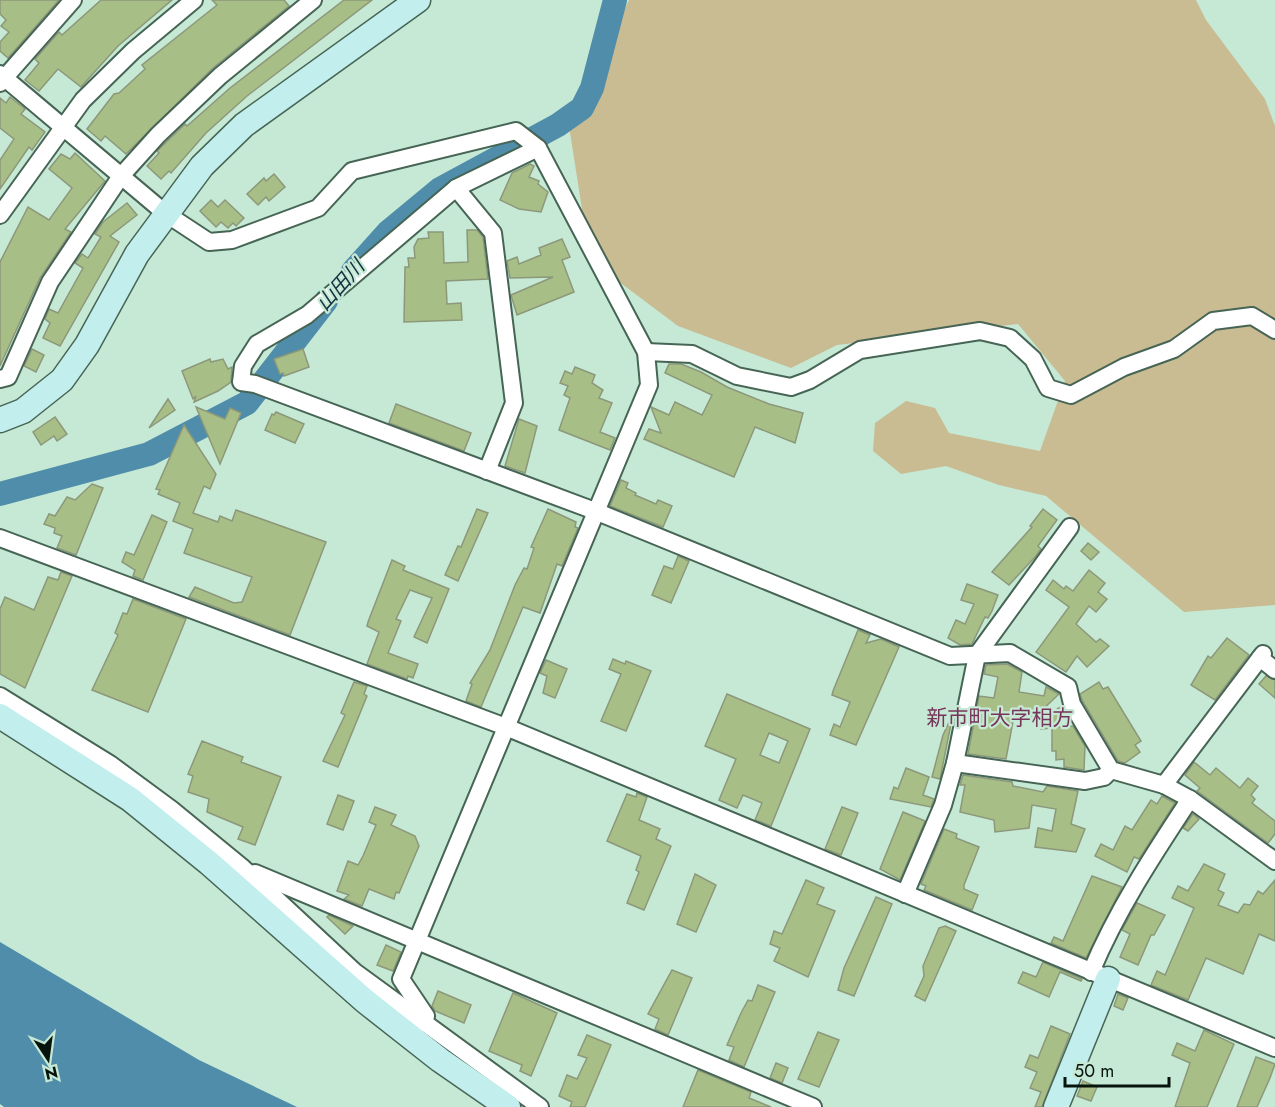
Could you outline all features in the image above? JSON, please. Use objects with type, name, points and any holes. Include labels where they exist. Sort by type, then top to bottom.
[{"type":"street","points":[[73,0],[1,78],[165,213],[209,242],[232,240],[318,208],[352,171],[516,131],[538,148],[646,352],[649,385],[401,979],[426,1016],[423,1023]]},
{"type":"street","points":[[0,215],[83,100],[133,51],[194,0]]},
{"type":"street","points":[[0,379],[8,377],[50,282],[122,176],[158,135],[220,76],[313,0]]},
{"type":"street","points":[[0,420],[22,411],[62,380],[87,345],[137,254],[165,213],[202,166],[244,125],[418,0]]},
{"type":"street","points":[[538,148],[456,188],[307,315],[257,344],[243,366],[241,382],[255,384],[595,512],[950,656],[1010,653],[1068,687],[1072,704],[1111,770],[1164,785],[1272,851]]},
{"type":"street","points":[[456,188],[494,233],[514,403],[487,471]]},
{"type":"street","points":[[646,352],[692,354],[737,376],[791,387],[810,380],[860,350],[980,331],[1010,338],[1033,359],[1048,388],[1071,395],[1124,367],[1174,349],[1213,321],[1252,316],[1275,330]]},
{"type":"street","points":[[905,894],[943,806],[956,763],[977,655],[1070,527]]},
{"type":"street","points":[[0,538],[506,727],[1275,1048]]},
{"type":"street","points":[[1164,785],[1261,656],[1275,670]]},
{"type":"street","points":[[0,696],[110,764],[243,868],[355,972],[540,1107]]},
{"type":"street","points":[[0,716],[130,799],[209,863],[365,1001],[440,1060],[508,1107]]},
{"type":"street","points":[[956,763],[1085,781],[1104,777],[1111,770]]},
{"type":"street","points":[[1056,1107],[1100,975],[1108,932],[1139,876],[1190,799]]},
{"type":"street","points":[[243,868],[813,1107]]},
{"type":"shaded area","points":[[629,0],[1196,0],[1206,20],[1265,99],[1275,126],[1275,605],[1184,612],[1046,496],[999,485],[946,466],[901,474],[873,451],[875,423],[906,401],[935,408],[949,433],[1040,451],[1065,381],[1018,324],[837,345],[791,368],[678,326],[590,260],[569,126]]},
{"type":"water","points":[[0,942],[199,1060],[297,1107],[4,1107],[0,1104]]},
{"type":"building","points":[[0,0],[59,0],[8,58],[0,51],[0,42],[9,32],[1,26],[6,20],[0,14]]},
{"type":"building","points":[[101,0],[172,0],[118,46],[81,87],[58,69],[39,91],[25,80],[39,63],[35,59],[59,32],[62,35]]},
{"type":"building","points":[[212,0],[284,0],[289,6],[213,68],[126,154],[105,136],[101,141],[87,129],[114,94],[119,93],[145,69],[142,65],[217,5]]},
{"type":"building","points":[[344,0],[372,0],[247,96],[206,133],[171,173],[169,171],[161,179],[147,166],[159,153],[157,151],[185,124],[187,126],[230,88]]},
{"type":"building","points":[[10,97],[25,109],[21,114],[45,132],[32,150],[29,147],[0,189],[0,160],[14,139],[0,128],[0,98],[6,103]]},
{"type":"building","points":[[75,153],[105,181],[65,229],[71,232],[40,278],[0,366],[0,262],[28,207],[49,220],[72,188],[49,169],[61,154],[70,159]]},
{"type":"building","points":[[530,164],[534,166],[529,177],[539,181],[538,184],[548,192],[541,212],[519,209],[500,200],[512,173]]},
{"type":"building","points":[[274,174],[285,187],[269,201],[266,197],[258,205],[247,194],[264,178],[266,181]]},
{"type":"building","points":[[211,200],[218,207],[225,200],[244,218],[236,226],[233,223],[228,228],[221,222],[216,227],[200,211]]},
{"type":"building","points":[[127,203],[137,215],[110,236],[119,242],[60,346],[43,338],[50,323],[45,319],[49,309],[58,313],[83,268],[75,263],[82,254],[88,258],[101,237],[95,234],[103,222]]},
{"type":"building","points":[[467,230],[477,230],[483,237],[488,279],[446,281],[447,304],[461,303],[462,320],[404,322],[405,267],[409,267],[408,258],[415,258],[414,247],[418,239],[429,238],[428,232],[443,232],[444,263],[468,262]]},
{"type":"building","points":[[562,239],[570,257],[562,260],[574,292],[517,315],[511,295],[553,277],[510,278],[507,261],[517,257],[519,264],[541,255],[539,248]]},
{"type":"building","points":[[32,349],[44,355],[36,372],[24,366]]},
{"type":"building","points":[[303,349],[309,367],[284,376],[283,373],[280,374],[274,359]]},
{"type":"building","points":[[210,359],[211,362],[223,359],[228,369],[232,367],[231,382],[194,402],[196,396],[193,399],[182,371]]},
{"type":"building","points":[[669,364],[681,364],[727,387],[769,404],[803,413],[795,443],[755,427],[734,477],[644,439],[649,429],[661,433],[651,407],[669,415],[675,402],[702,415],[712,395],[665,373]]},
{"type":"building","points":[[575,367],[595,375],[592,383],[603,390],[599,398],[612,403],[600,432],[615,438],[610,450],[559,430],[570,398],[564,395],[568,386],[560,383],[565,371],[572,374]]},
{"type":"building","points":[[168,399],[175,410],[149,428]]},
{"type":"building","points":[[396,404],[471,433],[464,451],[389,423]]},
{"type":"building","points":[[196,407],[225,419],[230,408],[241,413],[220,464]]},
{"type":"building","points":[[276,412],[304,424],[295,443],[265,430],[272,414]]},
{"type":"building","points":[[55,417],[67,434],[57,441],[54,436],[41,445],[33,432]]},
{"type":"building","points":[[519,419],[537,426],[525,473],[505,466]]},
{"type":"building","points":[[184,425],[216,474],[210,489],[204,486],[193,513],[218,522],[220,516],[232,521],[236,510],[326,542],[290,635],[189,597],[195,587],[234,603],[242,602],[252,577],[184,553],[193,529],[173,521],[180,503],[158,494],[160,490],[156,489]]},
{"type":"building","points":[[621,480],[628,483],[626,488],[636,493],[635,495],[656,504],[658,500],[672,506],[663,527],[610,506]]},
{"type":"building","points":[[92,484],[103,488],[76,555],[57,548],[62,536],[54,533],[55,528],[44,524],[49,514],[55,516],[67,497],[75,500]]},
{"type":"building","points":[[477,509],[488,513],[458,581],[445,575],[458,546],[461,547]]},
{"type":"building","points":[[548,509],[576,522],[575,527],[578,528],[562,566],[557,564],[540,613],[523,607],[481,707],[466,701],[472,684],[470,683],[490,650],[515,585],[524,568],[527,569],[534,548],[531,547]]},
{"type":"building","points":[[1043,509],[1057,520],[1038,546],[1041,549],[1009,585],[992,572],[1032,527],[1030,526]]},
{"type":"building","points":[[152,515],[167,522],[143,580],[133,576],[135,570],[122,562],[126,552],[134,555]]},
{"type":"building","points":[[1088,543],[1099,552],[1091,560],[1081,551]]},
{"type":"building","points":[[678,556],[689,561],[671,603],[652,595],[664,566],[673,569]]},
{"type":"building","points":[[392,560],[405,566],[403,570],[449,589],[427,643],[414,637],[432,598],[410,590],[396,619],[401,621],[388,653],[418,664],[413,678],[408,676],[407,679],[367,664],[379,632],[367,626]]},
{"type":"building","points":[[1089,570],[1105,583],[1098,592],[1107,599],[1096,612],[1089,606],[1076,624],[1096,642],[1100,639],[1109,646],[1087,667],[1077,656],[1066,672],[1036,652],[1069,607],[1046,590],[1053,580],[1064,589],[1066,586],[1073,591]]},
{"type":"building","points":[[61,572],[72,576],[25,688],[0,674],[0,609],[5,597],[34,610],[48,577],[58,580]]},
{"type":"building","points":[[967,584],[998,595],[992,611],[988,618],[985,617],[972,644],[960,645],[948,638],[956,620],[965,624],[974,604],[961,600]]},
{"type":"building","points":[[133,599],[186,619],[148,712],[92,690],[118,635],[115,633],[123,613],[127,614]]},
{"type":"building","points":[[858,630],[870,635],[866,643],[881,639],[899,647],[856,745],[830,735],[834,724],[840,727],[850,702],[832,695]]},
{"type":"building","points":[[1227,638],[1249,655],[1215,700],[1191,685],[1208,656],[1211,658]]},
{"type":"building","points":[[613,659],[625,664],[626,661],[651,671],[626,731],[601,721],[621,674],[609,669]]},
{"type":"building","points":[[546,660],[567,669],[555,698],[543,693],[547,676],[540,673]]},
{"type":"building","points":[[1007,664],[1022,672],[1019,692],[1044,696],[1046,687],[1059,694],[1039,713],[1043,718],[1062,706],[1058,727],[1073,726],[1085,746],[1084,770],[1064,767],[1064,759],[1056,760],[1056,751],[1052,751],[1052,728],[1041,729],[1040,720],[1014,716],[1006,759],[968,754],[979,696],[994,698],[998,677],[984,674],[986,665]]},
{"type":"building","points":[[1266,676],[1275,680],[1275,698],[1259,684]]},
{"type":"building","points":[[354,682],[367,686],[364,694],[367,696],[338,767],[323,761],[345,715],[341,713]]},
{"type":"building","points":[[1099,682],[1103,689],[1108,687],[1141,741],[1135,745],[1140,752],[1125,763],[1118,761],[1080,694]]},
{"type":"building","points":[[727,694],[810,729],[771,826],[755,820],[762,803],[743,795],[737,808],[719,800],[736,759],[705,746]],"holes":[[[769,733],[788,741],[779,763],[760,755]]]},
{"type":"building","points":[[953,714],[940,779],[932,777],[943,735]]},
{"type":"building","points":[[202,741],[243,757],[241,762],[281,777],[255,845],[238,839],[243,827],[207,812],[209,799],[188,792],[193,776],[188,774]]},
{"type":"building","points":[[1194,762],[1210,775],[1216,768],[1240,788],[1248,778],[1258,786],[1251,795],[1255,799],[1252,803],[1275,821],[1275,834],[1268,843],[1197,791],[1200,788],[1185,775]]},
{"type":"building","points":[[906,768],[929,777],[923,795],[934,799],[931,807],[890,799],[894,787],[898,789]]},
{"type":"building","points":[[963,775],[1012,782],[1013,786],[1043,792],[1047,786],[1078,791],[1071,824],[1085,829],[1076,852],[1035,847],[1038,828],[1052,831],[1056,809],[1032,805],[1029,828],[995,832],[994,820],[960,812],[965,785],[960,785]]},
{"type":"building","points":[[637,793],[647,797],[639,820],[660,829],[656,839],[671,846],[644,910],[627,903],[639,872],[636,870],[641,856],[607,841],[627,794],[636,797]]},
{"type":"building","points":[[338,795],[354,801],[343,830],[327,824]]},
{"type":"building","points":[[1162,796],[1175,803],[1139,859],[1134,857],[1127,872],[1095,856],[1101,844],[1113,850],[1125,826],[1132,830],[1151,800],[1157,804]]},
{"type":"building","points":[[375,807],[396,815],[391,825],[415,836],[419,846],[399,893],[396,892],[394,899],[369,889],[362,906],[344,899],[349,895],[337,891],[348,861],[358,865],[363,856],[376,825],[369,822]]},
{"type":"building","points":[[842,807],[858,813],[841,855],[825,849]]},
{"type":"building","points":[[903,812],[925,821],[900,880],[880,869]]},
{"type":"building","points":[[1193,814],[1199,819],[1188,831],[1183,828]]},
{"type":"building","points":[[944,829],[957,834],[956,838],[979,847],[964,885],[964,889],[978,895],[972,910],[924,890],[926,886],[921,884]]},
{"type":"building","points":[[1204,864],[1225,874],[1218,890],[1224,893],[1218,905],[1238,913],[1244,904],[1250,905],[1258,891],[1263,894],[1275,880],[1275,941],[1259,934],[1243,974],[1206,958],[1188,1000],[1151,985],[1157,971],[1165,975],[1194,908],[1172,898],[1178,886],[1188,891]]},
{"type":"building","points":[[695,874],[716,885],[696,932],[677,924]]},
{"type":"building","points":[[1092,876],[1122,887],[1086,958],[1051,943],[1054,937],[1063,941]]},
{"type":"building","points":[[806,880],[824,888],[817,904],[835,911],[808,977],[774,961],[780,948],[770,944],[774,931],[782,934]]},
{"type":"building","points":[[876,897],[892,904],[854,996],[838,990],[844,968]]},
{"type":"building","points":[[1137,903],[1165,915],[1154,935],[1151,935],[1138,965],[1120,957],[1130,934],[1122,930]]},
{"type":"building","points":[[329,915],[353,926],[345,934],[327,917]]},
{"type":"building","points":[[945,926],[956,931],[925,1001],[915,996],[924,976],[923,966],[939,928]]},
{"type":"building","points":[[386,945],[401,952],[393,971],[377,965]]},
{"type":"building","points":[[1043,962],[1082,979],[1081,981],[1060,972],[1049,997],[1018,983],[1023,972],[1036,977]]},
{"type":"building","points":[[672,970],[692,978],[668,1035],[655,1029],[659,1019],[648,1014]]},
{"type":"building","points":[[758,985],[775,992],[744,1067],[729,1060],[734,1047],[727,1045],[741,1013],[748,1000],[752,1001]]},
{"type":"building","points":[[438,991],[471,1005],[464,1023],[435,1011],[432,1006]]},
{"type":"building","points":[[513,993],[557,1013],[531,1076],[520,1071],[522,1065],[489,1051]]},
{"type":"building","points":[[1118,994],[1128,998],[1123,1010],[1114,1006]]},
{"type":"building","points":[[1051,1026],[1070,1034],[1042,1107],[1035,1107],[1041,1092],[1030,1088],[1037,1072],[1025,1067],[1030,1055],[1038,1058]]},
{"type":"building","points":[[1204,1030],[1234,1044],[1207,1107],[1175,1107],[1190,1063],[1172,1055],[1177,1043],[1195,1051]]},
{"type":"building","points":[[818,1032],[839,1040],[819,1087],[798,1079]]},
{"type":"building","points":[[587,1035],[611,1045],[585,1107],[570,1107],[572,1102],[559,1096],[567,1075],[577,1079],[587,1058],[578,1055]]},
{"type":"building","points":[[1256,1057],[1275,1064],[1270,1078],[1257,1107],[1237,1107]]},
{"type":"building","points":[[776,1063],[788,1068],[782,1083],[770,1078]]},
{"type":"building","points":[[698,1070],[751,1092],[749,1098],[771,1107],[683,1107]]},
{"type":"building","points":[[1083,1081],[1097,1087],[1091,1101],[1077,1096]]},
{"type":"waterway","name":"山田川","points":[[353,271],[388,232],[440,189],[558,125],[582,108],[592,88],[615,0]]},
{"type":"waterway","name":"山田川","points":[[0,494],[149,454],[247,403],[326,301]]},
{"type":"district","name":"新市町大字相方","points":[[1000,718]]}]
